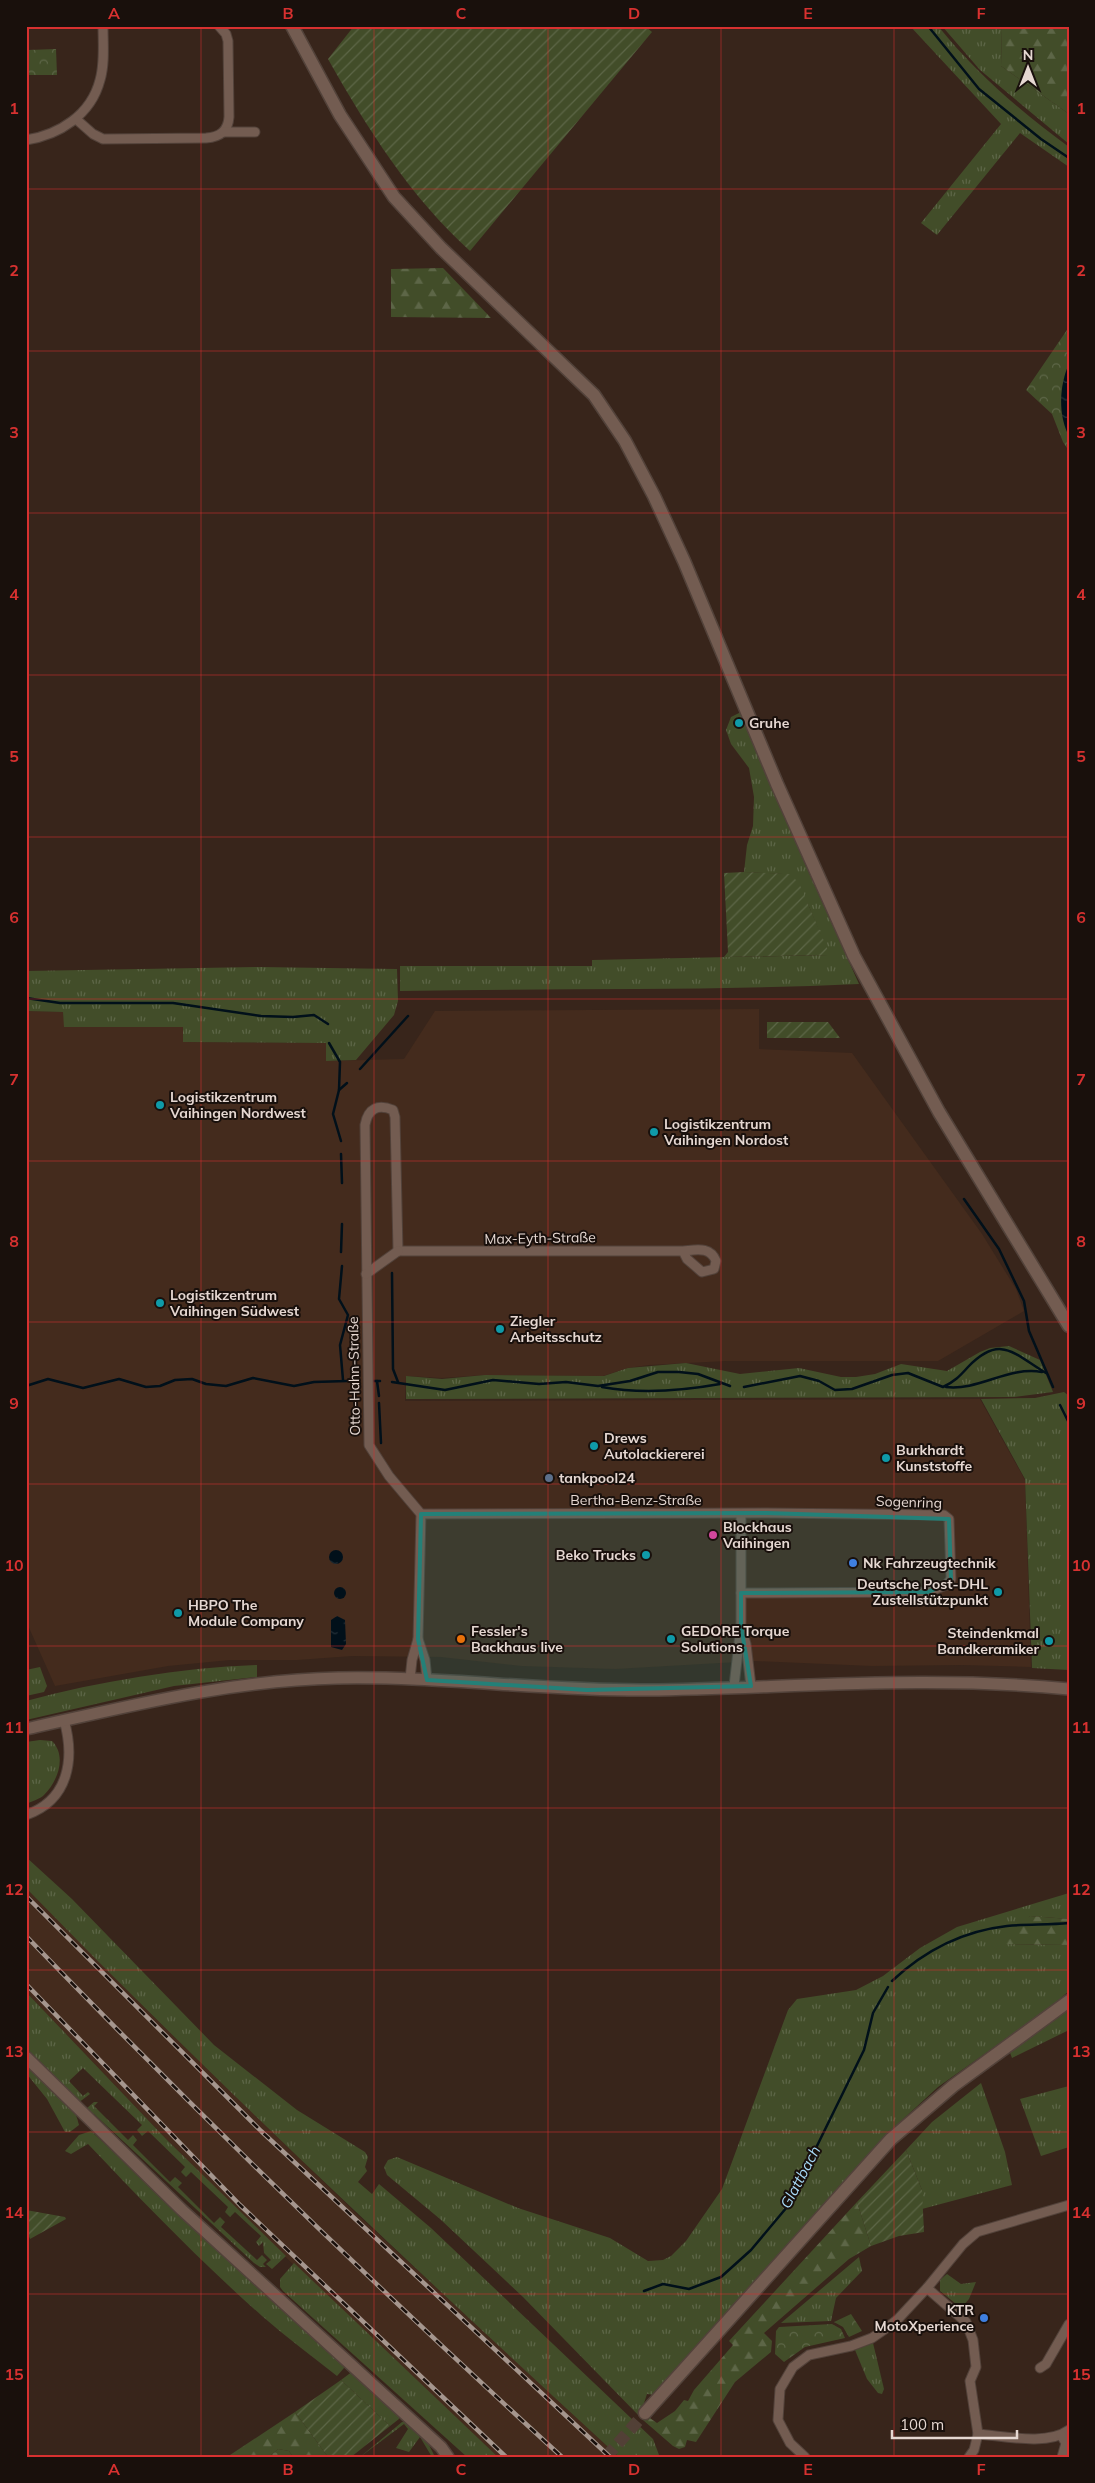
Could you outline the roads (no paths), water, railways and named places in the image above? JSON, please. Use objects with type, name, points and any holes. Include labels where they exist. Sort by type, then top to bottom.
[{"type":"main road","points":[[292,26],[340,116],[394,197],[442,248],[594,395],[624,441],[654,496],[680,553],[776,784],[854,956],[939,1112],[1069,1326]]},
{"type":"main road","points":[[645,2413],[891,2139],[953,2086],[1069,2001]]},
{"type":"street","points":[[26,140],[50,135],[76,119],[90,103],[100,80],[102,26]]},
{"type":"street","points":[[76,119],[93,134],[103,139],[206,138],[219,136],[224,132],[229,117],[228,41],[226,34],[219,26]]},
{"type":"street","points":[[224,132],[255,132]]},
{"type":"street","name":"Otto-Hahn-Straße","points":[[398,1251],[395,1117],[392,1110],[383,1106],[374,1107],[366,1115],[365,1124],[369,1445],[389,1476],[411,1499],[421,1514]]},
{"type":"street","name":"Max-Eyth-Straße","points":[[398,1251],[683,1250]]},
{"type":"street","points":[[366,1274],[398,1251]]},
{"type":"street","points":[[410,1679],[412,1660],[418,1639],[421,1514]]},
{"type":"street","name":"Bertha-Benz-Straße","points":[[421,1514],[741,1514]]},
{"type":"street","points":[[734,1686],[740,1625],[741,1514]]},
{"type":"street","name":"Sogenring","points":[[741,1514],[944,1516],[949,1519],[951,1579],[946,1586],[928,1592],[741,1593]]},
{"type":"street","points":[[740,1625],[746,1644],[751,1686]]},
{"type":"street","points":[[418,1639],[425,1660],[427,1680]]},
{"type":"street","points":[[26,1729],[146,1701],[220,1688],[306,1680],[410,1679],[587,1690],[919,1681],[990,1683],[1069,1689]]},
{"type":"street","points":[[26,1815],[40,1809],[53,1799],[66,1776],[70,1755],[64,1720]]},
{"type":"street","points":[[26,2057],[182,2210],[441,2447],[448,2457]]},
{"type":"street","points":[[805,2457],[790,2443],[778,2420],[780,2389],[785,2377],[792,2368],[809,2355],[851,2346],[872,2338],[898,2319],[927,2288],[963,2244],[977,2232],[1069,2206]]},
{"type":"street","points":[[927,2288],[959,2314],[971,2331],[976,2367],[970,2381],[978,2434],[974,2450],[969,2457]]},
{"type":"street","points":[[1040,2368],[1046,2364],[1069,2324]]},
{"type":"street","points":[[978,2434],[1043,2439],[1065,2432],[1066,2443],[1062,2457]]},
{"type":"street","points":[[425,2433],[438,2457]]},
{"type":"water","points":[[1069,364],[1069,436],[1063,419],[1061,400],[1063,381]]},
{"type":"water","points":[[336,1550],[341,1552],[343,1557],[341,1562],[336,1564],[331,1562],[329,1557],[331,1552]]},
{"type":"water","points":[[338,1587],[342,1587],[346,1593],[342,1599],[338,1599],[334,1595],[334,1591]]},
{"type":"water","points":[[337,1616],[345,1620],[346,1644],[342,1650],[331,1647],[331,1620]]},
{"type":"waterway","points":[[928,26],[979,89],[1041,139],[1069,158]]},
{"type":"waterway","points":[[26,998],[60,1003],[173,1003],[261,1016],[293,1017],[314,1015],[328,1024]]},
{"type":"waterway","points":[[360,1069],[408,1016]]},
{"type":"waterway","points":[[329,1043],[340,1062],[339,1090],[333,1114],[341,1141]]},
{"type":"waterway","points":[[339,1090],[347,1083]]},
{"type":"waterway","points":[[341,1154],[342,1183]]},
{"type":"waterway","points":[[964,1199],[999,1249],[1024,1301],[1029,1331],[1053,1387]]},
{"type":"waterway","points":[[341,1252],[342,1224]]},
{"type":"waterway","points":[[342,1266],[339,1299],[348,1315],[340,1345],[343,1380]]},
{"type":"waterway","points":[[392,1273],[393,1369],[398,1382]]},
{"type":"waterway","points":[[744,1387],[800,1376],[819,1381],[835,1390],[852,1389],[892,1375],[908,1373],[943,1387],[957,1378],[979,1357],[989,1351],[998,1349],[1007,1350],[1046,1373]]},
{"type":"waterway","points":[[392,1382],[445,1390],[493,1380],[539,1384],[566,1382],[598,1386],[630,1381],[658,1372],[679,1372],[698,1374],[730,1386]]},
{"type":"waterway","points":[[946,1387],[970,1386],[1017,1372],[1042,1372]]},
{"type":"waterway","points":[[26,1386],[48,1379],[83,1388],[119,1379],[146,1387],[160,1386],[175,1380],[192,1379],[206,1384],[226,1386],[253,1378],[294,1386],[314,1382],[347,1381]]},
{"type":"waterway","points":[[372,1381],[380,1381]]},
{"type":"waterway","points":[[377,1381],[379,1396]]},
{"type":"waterway","points":[[602,1387],[661,1391],[720,1384]]},
{"type":"waterway","points":[[379,1403],[381,1443]]},
{"type":"waterway","points":[[1060,1405],[1069,1423]]},
{"type":"waterway","name":"Glattbach","points":[[892,1981],[917,1960],[945,1944],[975,1932],[1007,1926],[1069,1923]]},
{"type":"waterway","name":"Glattbach","points":[[644,2291],[663,2284],[689,2289],[721,2277],[751,2250],[787,2207],[864,2050],[873,2013],[888,1987]]},
{"type":"tunnel","points":[[606,2457],[645,2413]]},
{"type":"railway","points":[[26,1896],[261,2131],[610,2457]]},
{"type":"railway","points":[[26,1936],[290,2201],[562,2457]]},
{"type":"railway","points":[[26,1984],[240,2205],[506,2457]]},
{"type":"place","name":"Gruhe","points":[[739,723]]},
{"type":"place","name":"Logistikzentrum Vaihingen Nordwest","points":[[160,1105]]},
{"type":"place","name":"Logistikzentrum Vaihingen Nordost","points":[[654,1132]]},
{"type":"place","name":"Logistikzentrum Vaihingen Südwest","points":[[160,1303]]},
{"type":"place","name":"Ziegler Arbeitsschutz","points":[[500,1329]]},
{"type":"place","name":"Drews Autolackiererei","points":[[594,1446]]},
{"type":"place","name":"Burkhardt Kunststoffe","points":[[886,1458]]},
{"type":"place","name":"tankpool24","points":[[549,1478]]},
{"type":"place","name":"Blockhaus Vaihingen","points":[[713,1535]]},
{"type":"place","name":"Beko Trucks","points":[[646,1555]]},
{"type":"place","name":"Nk Fahrzeugtechnik","points":[[853,1563]]},
{"type":"place","name":"Deutsche Post-DHL Zustellstützpunkt","points":[[998,1592]]},
{"type":"place","name":"HBPO The Module Company","points":[[178,1613]]},
{"type":"place","name":"Fessler's Backhaus live","points":[[461,1639]]},
{"type":"place","name":"GEDORE Torque Solutions","points":[[671,1639]]},
{"type":"place","name":"Steindenkmal Bandkeramiker","points":[[1049,1641]]},
{"type":"place","name":"KTR MotoXperience","points":[[984,2318]]}]
